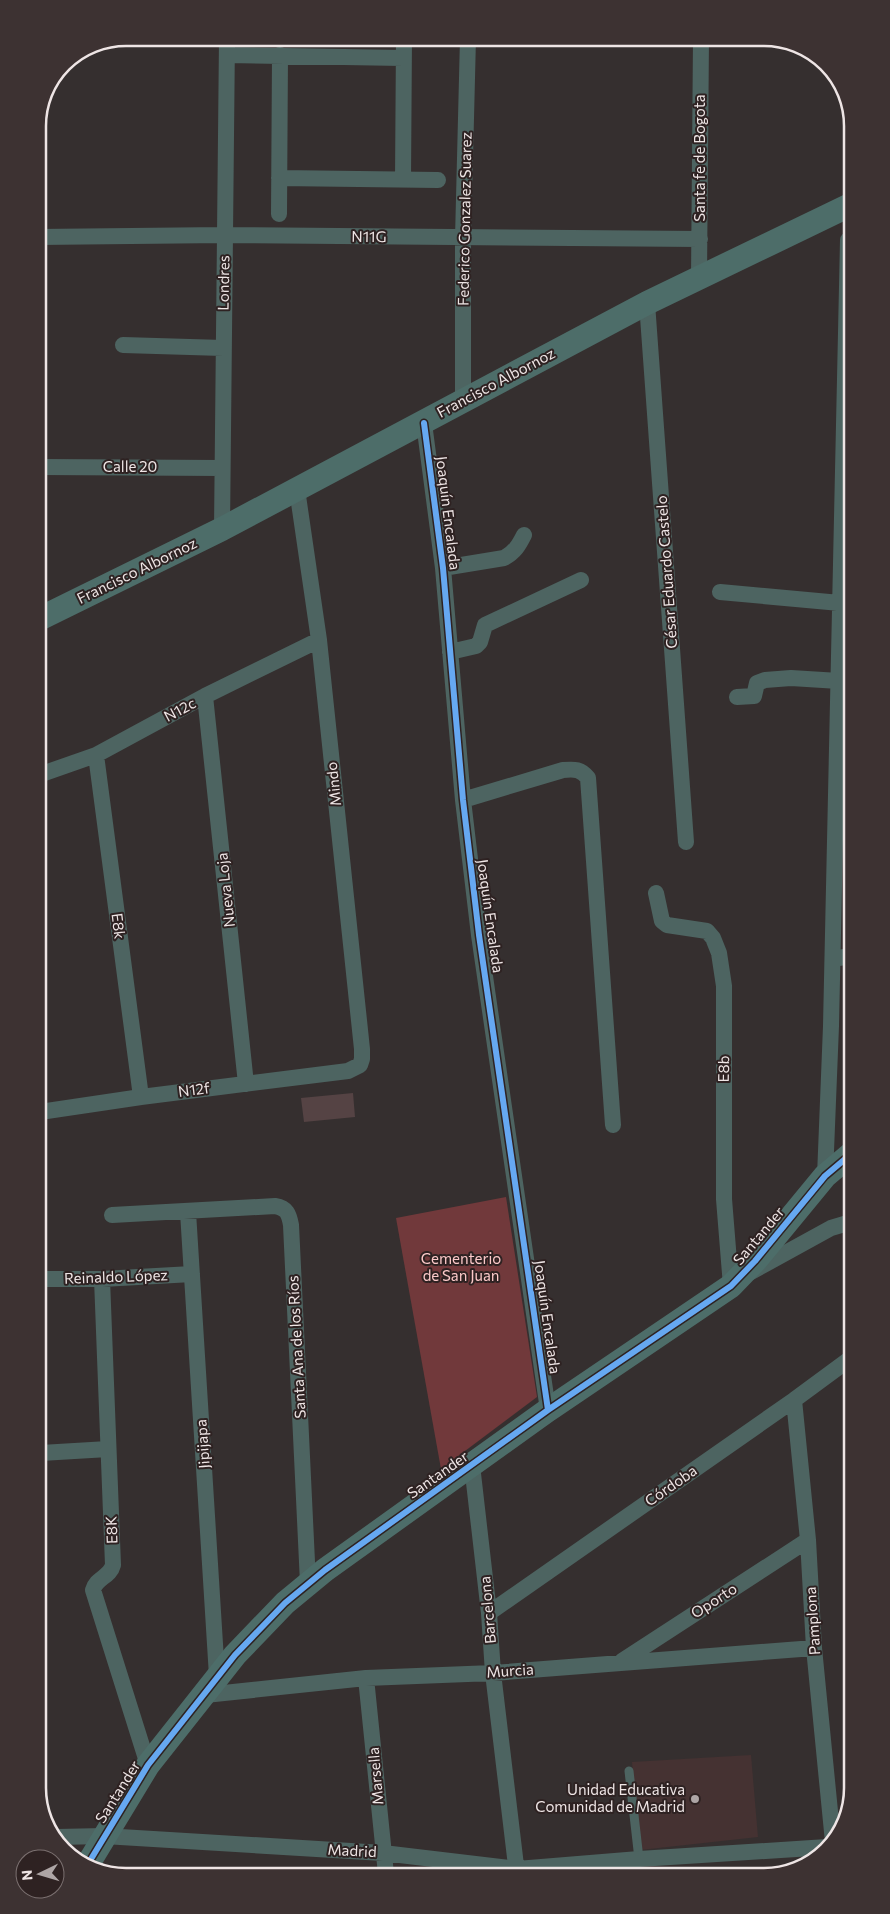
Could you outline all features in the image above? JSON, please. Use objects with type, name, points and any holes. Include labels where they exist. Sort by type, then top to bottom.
[{"type":"street","name":"Londres","points":[[222,529],[227,46]]},
{"type":"street","points":[[403,179],[404,46]]},
{"type":"street","name":"Federico Gonzalez Suarez","points":[[463,400],[463,238],[468,46]]},
{"type":"street","name":"Santa fe de Bogota","points":[[699,278],[701,46]]},
{"type":"street","points":[[227,55],[403,58]]},
{"type":"street","points":[[279,214],[280,55]]},
{"type":"street","points":[[279,178],[438,180]]},
{"type":"street","name":"Francisco Albornoz","points":[[46,616],[222,529],[648,303],[844,208]]},
{"type":"street","name":"N11G","points":[[46,237],[224,235],[700,239]]},
{"type":"street","name":"César Eduardo Castelo","points":[[648,303],[686,842]]},
{"type":"street","points":[[123,345],[223,348]]},
{"type":"street","name":"Joaquín Encalada","points":[[424,423],[443,568],[463,800],[479,935],[548,1410]]},
{"type":"street","name":"Calle 20","points":[[46,467],[222,468]]},
{"type":"street","name":"Mindo","points":[[297,489],[319,640],[362,1049],[360,1065],[348,1071]]},
{"type":"street","points":[[825,1176],[833,959],[843,830],[837,754],[840,603],[844,529]]},
{"type":"street","points":[[443,568],[504,558],[518,547],[524,535]]},
{"type":"street","points":[[450,652],[476,646],[480,642],[485,625],[581,580]]},
{"type":"street","points":[[720,592],[840,603]]},
{"type":"street","name":"N12c","points":[[46,773],[96,756],[206,696],[319,640]]},
{"type":"street","points":[[737,697],[754,696],[757,683],[765,680],[791,678],[839,681]]},
{"type":"street","name":"Nueva Loja","points":[[206,696],[246,1084]]},
{"type":"street","name":"E8k","points":[[96,756],[140,1097]]},
{"type":"street","points":[[463,800],[563,770],[574,769],[583,771],[588,778],[613,1125]]},
{"type":"street","name":"E8b","points":[[656,894],[660,916],[664,923],[707,931],[717,945],[722,966],[725,1016],[724,1199],[736,1282]]},
{"type":"street","points":[[833,959],[844,957]]},
{"type":"street","name":"N12f","points":[[46,1111],[140,1097],[348,1071]]},
{"type":"street","name":"Santander","points":[[91,1860],[148,1765],[256,1632],[308,1583],[548,1410],[736,1282],[825,1176],[844,1160]]},
{"type":"street","name":"Santa Ana de los Ríos","points":[[188,1212],[275,1206],[286,1210],[289,1216],[308,1583]]},
{"type":"street","points":[[112,1215],[188,1212]]},
{"type":"street","name":"Jipijapa","points":[[188,1212],[211,1686]]},
{"type":"street","points":[[736,1282],[831,1228],[844,1224]]},
{"type":"street","name":"Reinaldo López","points":[[46,1280],[192,1274]]},
{"type":"street","name":"E8K","points":[[102,1279],[113,1565],[110,1573],[98,1582],[94,1590],[148,1765]]},
{"type":"street","name":"Córdoba","points":[[489,1613],[844,1363]]},
{"type":"street","name":"Pamplona","points":[[794,1400],[808,1540],[814,1648],[832,1830]]},
{"type":"street","points":[[46,1454],[108,1449]]},
{"type":"street","name":"Barcelona","points":[[472,1465],[489,1613],[493,1673],[517,1868]]},
{"type":"street","name":"Oporto","points":[[620,1662],[808,1540]]},
{"type":"street","name":"Murcia","points":[[211,1686],[493,1673],[814,1648]]},
{"type":"street","name":"Marsella","points":[[366,1678],[385,1868]]},
{"type":"street","name":"Madrid","points":[[62,1836],[104,1836],[383,1853],[495,1868]]},
{"type":"street","name":"Madrid","points":[[548,1868],[639,1859],[817,1848]]},
{"type":"lane","points":[[629,1771],[639,1859]]},
{"type":"shaded area","name":"Unidad Educativa Comunidad de Madrid","points":[[751,1755],[758,1837],[640,1850],[632,1762]]},
{"type":"green space","name":"Cementerio de San Juan","points":[[506,1197],[537,1397],[441,1469],[396,1218]]},
{"type":"building","points":[[353,1093],[355,1117],[304,1122],[301,1098]]},
{"type":"cycle path","points":[[424,423],[443,568],[463,800],[479,935],[548,1410]]},
{"type":"cycle path","points":[[91,1860],[148,1765],[235,1655],[285,1603],[325,1570],[548,1410],[731,1286],[755,1261],[825,1176],[844,1160]]},
{"type":"place","name":"Unidad Educativa Comunidad de Madrid","points":[[695,1799]]}]
